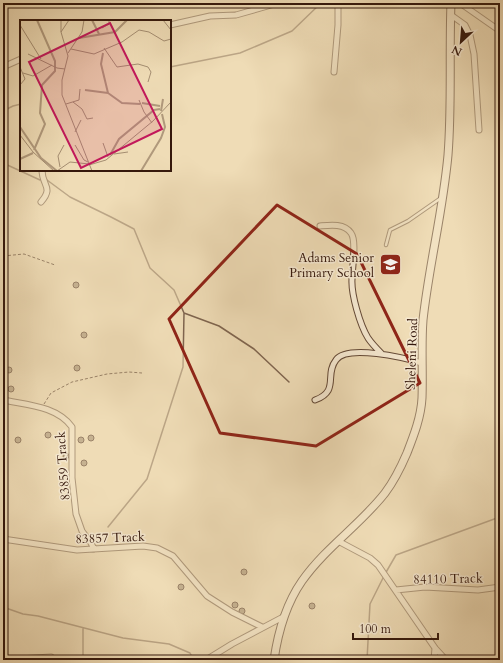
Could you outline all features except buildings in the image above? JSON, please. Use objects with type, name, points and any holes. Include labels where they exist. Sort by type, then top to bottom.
[{"type":"street","points":[[171,25],[210,16],[236,14],[278,3]]},
{"type":"street","points":[[334,72],[338,25],[338,3]]},
{"type":"street","name":"Sheleni Road","points":[[274,660],[278,636],[292,598],[314,565],[385,492],[399,470],[414,435],[419,417],[422,399],[422,340],[425,302],[443,196],[449,131],[451,3]]},
{"type":"street","points":[[460,3],[500,31]]},
{"type":"street","points":[[451,15],[465,25],[470,35],[474,54],[479,130]]},
{"type":"street","points":[[3,67],[20,59]]},
{"type":"street","points":[[41,202],[47,191],[42,171]]},
{"type":"street","points":[[320,226],[339,225],[345,227],[352,234],[354,243],[352,280],[353,294],[367,336],[382,354]]},
{"type":"street","points":[[315,400],[325,395],[329,389],[333,365],[340,356],[347,353],[382,354],[406,358],[422,363]]},
{"type":"street","name":"83859 Track","points":[[3,400],[42,408],[66,420],[72,427],[72,478],[76,514],[82,531],[94,549]]},
{"type":"street","name":"83857 Track","points":[[3,539],[77,550],[143,546],[161,549],[173,556],[207,596],[232,612],[262,627]]},
{"type":"street","points":[[338,541],[370,558],[378,565],[435,648],[446,660]]},
{"type":"street","name":"84110 Track","points":[[396,590],[425,587],[478,590],[500,587]]},
{"type":"street","points":[[206,660],[262,627],[285,616]]},
{"type":"street","points":[[434,660],[435,648]]},
{"type":"street","points":[[3,660],[50,656]]},
{"type":"lane","points":[[386,245],[390,230],[408,221],[443,196]]},
{"type":"path","points":[[3,256],[24,254],[55,265]]},
{"type":"path","points":[[42,408],[51,392],[72,382],[107,374],[129,372],[142,373]]},
{"type":"highlighted area","points":[[277,205],[357,254],[420,383],[316,446],[220,433],[169,319]]},
{"type":"waterway","points":[[171,67],[240,53],[292,31],[321,3]]},
{"type":"waterway","points":[[3,111],[20,104]]},
{"type":"waterway","points":[[3,163],[20,171]]},
{"type":"waterway","points":[[20,171],[40,180]]},
{"type":"waterway","points":[[47,180],[70,197],[134,229],[150,268],[174,290],[184,313],[183,367],[147,479],[108,527]]},
{"type":"waterway","points":[[184,313],[219,326],[254,349],[289,382]]},
{"type":"waterway","points":[[367,660],[370,604],[396,555],[497,518],[500,513]]},
{"type":"waterway","points":[[3,607],[23,614],[38,616],[123,638],[169,644],[190,653],[194,660]]},
{"type":"waterway","points":[[83,628],[83,660]]},
{"type":"place","name":"Adams Senior Primary School","points":[[390,264]]}]
